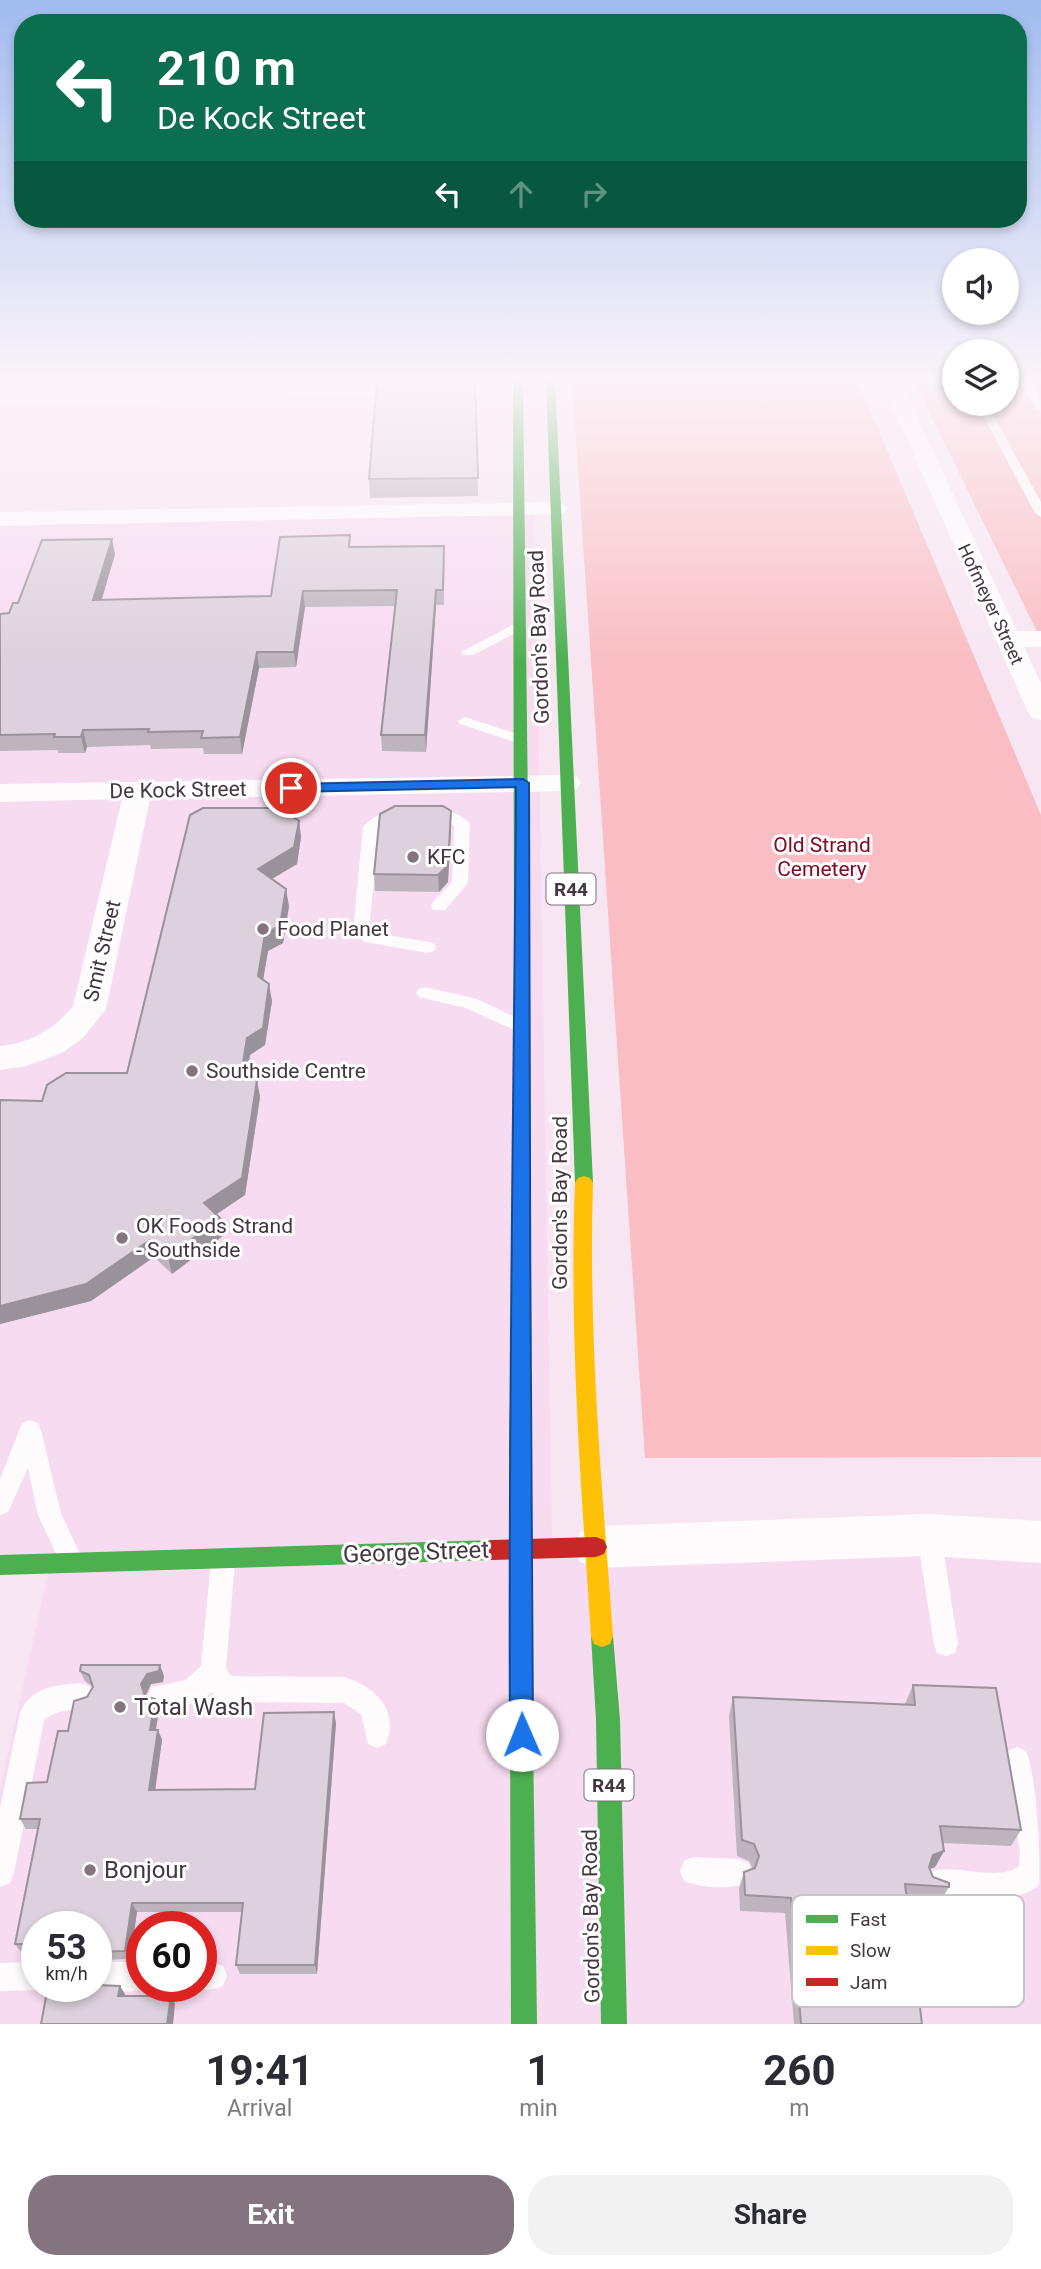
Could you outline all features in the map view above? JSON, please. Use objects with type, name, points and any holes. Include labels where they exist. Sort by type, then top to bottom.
[{"type":"main road","name":"Gordon's Bay Road","points":[[519,475],[523,783],[520,1549],[524,2024]]},
{"type":"main road","name":"Gordon's Bay Road","points":[[554,475],[585,1200],[581,1270],[586,1410],[608,1720],[614,2024]]},
{"type":"main road","name":"George Street","points":[[0,1565],[596,1547]]},
{"type":"street","name":"Hofmeyer Street","points":[[933,475],[1041,712]]},
{"type":"street","points":[[0,519],[556,509]]},
{"type":"street","points":[[1011,648],[1041,639]]},
{"type":"street","points":[[1011,648],[1041,657]]},
{"type":"street","name":"De Kock Street","points":[[0,793],[566,783]]},
{"type":"street","name":"Smit Street","points":[[0,1058],[31,1053],[66,1036],[89,1010],[138,790]]},
{"type":"street","name":"George Street","points":[[596,1547],[929,1535],[1041,1542]]},
{"type":"lane","points":[[1022,475],[1039,509]]},
{"type":"lane","points":[[468,652],[520,625]]},
{"type":"lane","points":[[465,721],[521,740]]},
{"type":"lane","points":[[428,947],[372,938],[361,931],[371,827],[376,822],[398,813],[437,812],[452,816],[462,824],[460,884],[439,906]]},
{"type":"lane","points":[[425,993],[471,1003],[521,1027]]},
{"type":"lane","points":[[0,1504],[12,1480],[30,1430],[50,1515],[72,1563]]},
{"type":"lane","points":[[929,1535],[946,1644]]},
{"type":"lane","points":[[161,1696],[192,1692],[202,1686],[214,1670],[223,1558]]},
{"type":"lane","points":[[214,1670],[224,1689],[344,1690],[359,1694],[370,1703],[377,1718],[377,1735]]},
{"type":"lane","points":[[0,1873],[33,1713],[51,1698],[82,1696]]},
{"type":"lane","points":[[937,1882],[1007,1885],[1020,1883],[1029,1876],[1034,1864],[1034,1851],[1017,1760]]},
{"type":"lane","points":[[694,1871],[738,1873]]},
{"type":"lane","points":[[0,1977],[21,1976]]},
{"type":"shaded area","points":[[535,510],[552,1543],[1041,1546],[1041,2024],[0,2024],[0,1790],[51,1560],[0,1561],[0,521]]},
{"type":"green space","name":"Old Strand Cemetery","points":[[578,475],[898,475],[1041,815],[1041,1457],[645,1458]]},
{"type":"green space","points":[[960,475],[1041,475],[1041,640]]},
{"type":"building","points":[[369,475],[478,475],[478,478],[369,479]]},
{"type":"building","points":[[350,535],[349,547],[444,546],[443,590],[436,590],[425,735],[381,735],[397,590],[303,591],[294,652],[257,652],[240,737],[201,738],[203,731],[148,732],[149,729],[83,730],[81,737],[54,737],[55,734],[0,735],[0,614],[9,613],[13,603],[18,603],[42,540],[112,539],[93,600],[271,596],[280,537]]},
{"type":"building","name":"KFC","points":[[395,806],[443,806],[451,811],[448,865],[438,875],[374,874],[380,814]]},
{"type":"building","name":"Southside Centre","points":[[203,808],[281,808],[299,821],[294,847],[258,869],[286,889],[280,925],[265,934],[258,976],[269,984],[263,1028],[247,1038],[242,1069],[257,1080],[242,1178],[204,1203],[220,1218],[168,1257],[150,1240],[86,1284],[0,1306],[0,1100],[42,1101],[47,1085],[66,1073],[127,1073],[190,815]]},
{"type":"building","points":[[81,1665],[160,1665],[159,1671],[147,1674],[141,1684],[145,1696],[155,1699],[150,1730],[158,1730],[149,1790],[255,1789],[264,1713],[334,1712],[315,1965],[236,1965],[243,1903],[132,1903],[131,1911],[126,1911],[125,1951],[112,1951],[112,1911],[22,1911],[40,1819],[20,1819],[27,1783],[47,1782],[58,1731],[68,1731],[74,1701],[87,1697],[93,1687],[89,1675],[80,1671]]},
{"type":"building","points":[[913,1685],[996,1688],[1021,1830],[940,1826],[944,1851],[933,1855],[929,1867],[933,1877],[949,1883],[949,1887],[905,1884],[906,1895],[792,1895],[792,1911],[791,1898],[745,1895],[744,1872],[755,1868],[759,1856],[754,1844],[742,1840],[733,1697],[915,1705]]},
{"type":"building","points":[[21,1914],[21,1944],[15,1944]]},
{"type":"building","points":[[112,1986],[120,1986],[118,1996],[126,1996],[126,2002],[170,2002],[167,2024],[41,2024],[45,2002],[112,2002]]},
{"type":"building","points":[[800,2007],[920,2007],[922,2024],[801,2024]]},
{"type":"traffic: fast","points":[[519,475],[522,984]]},
{"type":"traffic: fast","points":[[554,475],[584,1183]]},
{"type":"traffic: fast","points":[[522,1271],[519,1447],[524,2024]]},
{"type":"traffic: fast","points":[[0,1565],[492,1550]]},
{"type":"traffic: fast","points":[[602,1636],[608,1720],[614,2024]]},
{"type":"traffic: slow","points":[[522,984],[522,1271]]},
{"type":"traffic: slow","points":[[584,1183],[581,1270],[586,1410],[602,1636]]},
{"type":"traffic: jam","points":[[492,1550],[596,1547]]},
{"type":"place","name":"KFC","points":[[413,857]]},
{"type":"place","name":"Food Planet","points":[[263,929]]},
{"type":"place","name":"Southside Centre","points":[[192,1071]]},
{"type":"place","name":"OK Foods Strand - Southside","points":[[122,1238]]},
{"type":"place","name":"Total Wash","points":[[120,1707]]},
{"type":"place","name":"Bonjour","points":[[90,1870]]},
{"type":"route","points":[[291,788],[523,783],[522,1337],[519,1447],[522,1735]]}]
